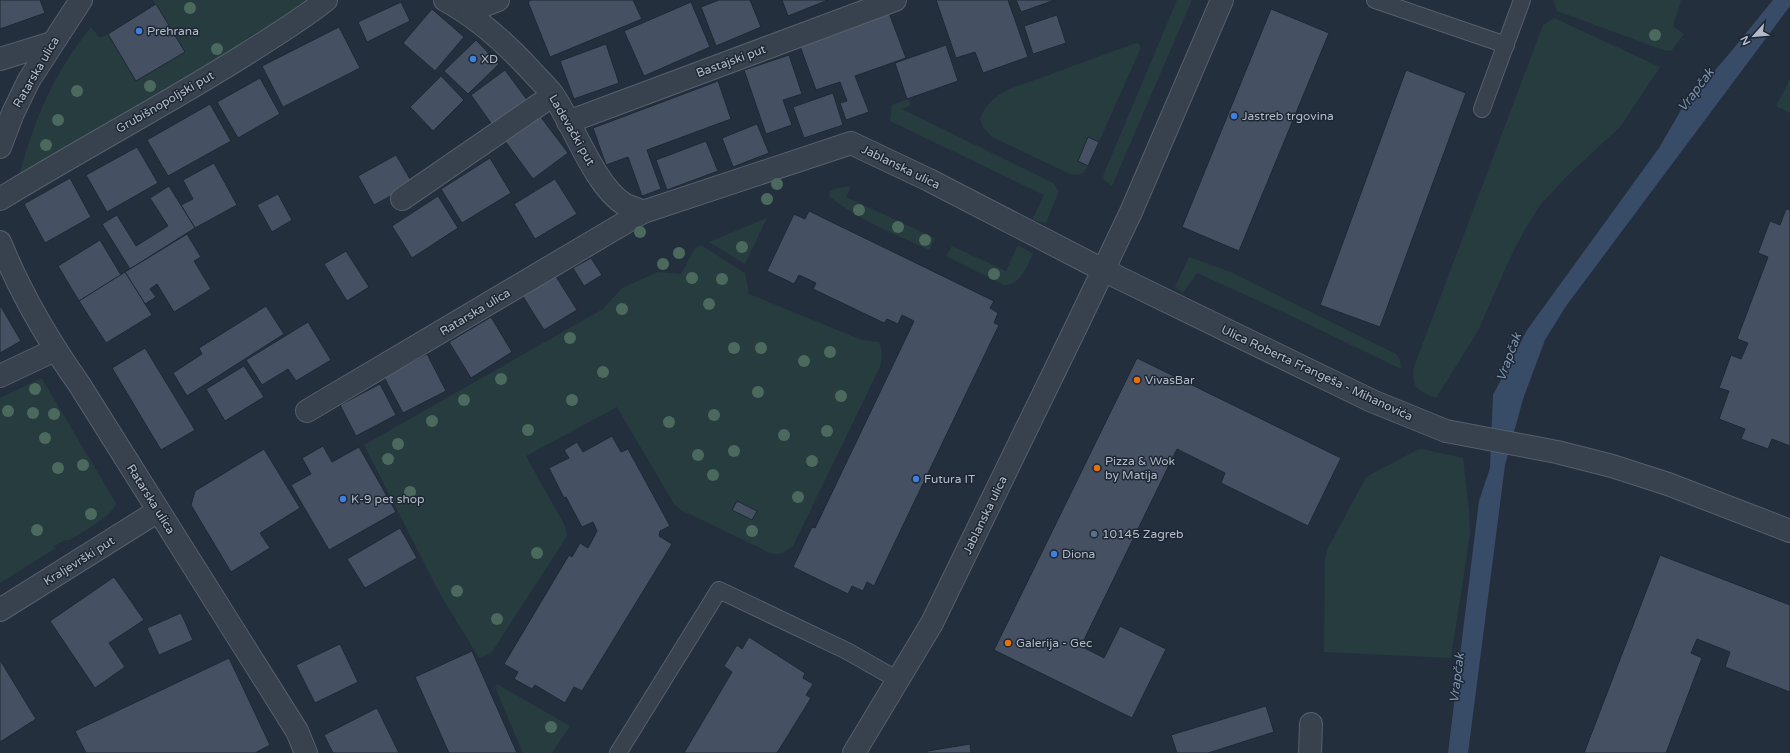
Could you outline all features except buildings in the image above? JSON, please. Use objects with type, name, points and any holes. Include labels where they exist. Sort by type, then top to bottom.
[{"type":"street","name":"Ratarska ulica","points":[[0,147],[12,113],[29,80],[80,0]]},
{"type":"street","name":"Grubišnopoljski put","points":[[0,199],[196,85],[281,31],[326,0]]},
{"type":"street","name":"Ladevački put","points":[[445,0],[466,12],[498,36],[553,95],[591,163],[609,191],[624,204],[644,212]]},
{"type":"street","points":[[466,12],[498,0]]},
{"type":"street","name":"Bastajski put","points":[[568,122],[894,0]]},
{"type":"street","name":"Jablanska ulica","points":[[854,753],[932,623],[1131,212],[1168,129],[1222,0]]},
{"type":"street","points":[[0,59],[52,43]]},
{"type":"street","points":[[402,199],[553,95]]},
{"type":"street","name":"Jablanska ulica","points":[[644,212],[851,143],[929,180],[1103,270]]},
{"type":"street","name":"Ratarska ulica","points":[[307,411],[644,212]]},
{"type":"street","name":"Ratarska ulica","points":[[0,242],[10,266],[55,350],[83,390],[297,731],[306,753]]},
{"type":"street","name":"Ulica Roberta Frangeša - Mihanovića","points":[[1103,270],[1372,401],[1432,426],[1464,435],[1557,452],[1619,468],[1668,484],[1790,531]]},
{"type":"street","points":[[0,376],[55,350]]},
{"type":"street","name":"Kraljevrški put","points":[[0,610],[158,511]]},
{"type":"street","points":[[1310,753],[1311,724]]},
{"type":"lane","points":[[1375,0],[1506,45]]},
{"type":"lane","points":[[1482,109],[1522,0]]},
{"type":"lane","points":[[618,753],[719,590],[847,651],[898,680]]},
{"type":"green space","points":[[153,0],[310,0],[236,49],[19,177],[31,136],[46,98],[55,80],[91,27],[100,38],[108,34],[136,81],[184,52]]},
{"type":"green space","points":[[1177,0],[1192,0],[1112,186],[1104,180],[1103,176]]},
{"type":"green space","points":[[1553,0],[1681,0],[1673,26],[1684,34],[1671,51],[1663,50],[1557,11]]},
{"type":"green space","points":[[1554,18],[1660,67],[1621,126],[1567,176],[1541,204],[1524,231],[1510,258],[1478,331],[1436,398],[1424,393],[1417,387],[1413,374],[1414,367],[1543,25]]},
{"type":"green space","points":[[1136,43],[1139,44],[1141,48],[1099,142],[1088,137],[1078,161],[1088,166],[1084,172],[1078,175],[1070,174],[992,137],[983,127],[980,120],[984,110],[994,99],[1007,90]]},
{"type":"green space","points":[[1790,79],[1790,113],[1776,106]]},
{"type":"green space","points":[[908,99],[911,105],[902,109],[1053,183],[1059,191],[1046,223],[1032,220],[1044,195],[890,121],[892,105]]},
{"type":"green space","points":[[851,186],[846,197],[935,238],[929,250],[864,219],[840,205],[829,196],[830,191],[837,188]]},
{"type":"green space","points":[[767,218],[745,264],[709,242]]},
{"type":"green space","points":[[701,245],[745,273],[749,294],[862,340],[879,342],[881,348],[882,354],[880,367],[793,546],[782,553],[770,553],[681,510],[674,504],[617,407],[526,456],[565,526],[567,536],[492,652],[479,658],[440,594],[364,445],[603,309],[622,288],[658,272],[681,274],[695,248]]},
{"type":"green space","points":[[1018,245],[1033,254],[1019,279],[1010,284],[1004,285],[946,256],[952,246],[1006,271]]},
{"type":"green space","points":[[1189,257],[1231,272],[1396,354],[1400,360],[1401,369],[1285,313],[1197,273],[1183,293],[1175,287]]},
{"type":"green space","points":[[39,379],[42,379],[116,503],[114,508],[109,513],[96,523],[70,540],[65,540],[53,547],[56,548],[0,583],[0,398]]},
{"type":"green space","points":[[1422,449],[1463,458],[1469,510],[1470,534],[1451,658],[1324,652],[1325,559],[1327,550],[1366,477],[1417,450]]},
{"type":"green space","points":[[497,684],[570,726],[552,753],[523,753],[495,687]]},
{"type":"water","points":[[1773,0],[1790,0],[1790,6],[1566,306],[1545,340],[1523,399],[1505,465],[1468,753],[1448,753],[1479,501],[1490,468],[1493,395],[1527,330],[1659,148],[1681,110]]},
{"type":"place","name":"Prehrana","points":[[139,31]]},
{"type":"place","name":"XD","points":[[473,59]]},
{"type":"place","name":"Jastreb trgovina","points":[[1234,116]]},
{"type":"place","name":"VivasBar","points":[[1137,380]]},
{"type":"place","name":"Pizza & Wok by Matija","points":[[1097,468]]},
{"type":"place","name":"Futura IT","points":[[916,479]]},
{"type":"place","name":"K-9 pet shop","points":[[343,499]]},
{"type":"place","name":"10145 Zagreb","points":[[1094,534]]},
{"type":"place","name":"Diona","points":[[1054,554]]},
{"type":"place","name":"Galerija - Gec","points":[[1008,643]]},
{"type":"water label","name":"Vrapčak","points":[[1696,90]]},
{"type":"water label","name":"Vrapčak","points":[[1509,357]]},
{"type":"water label","name":"Vrapčak","points":[[1457,678]]}]
